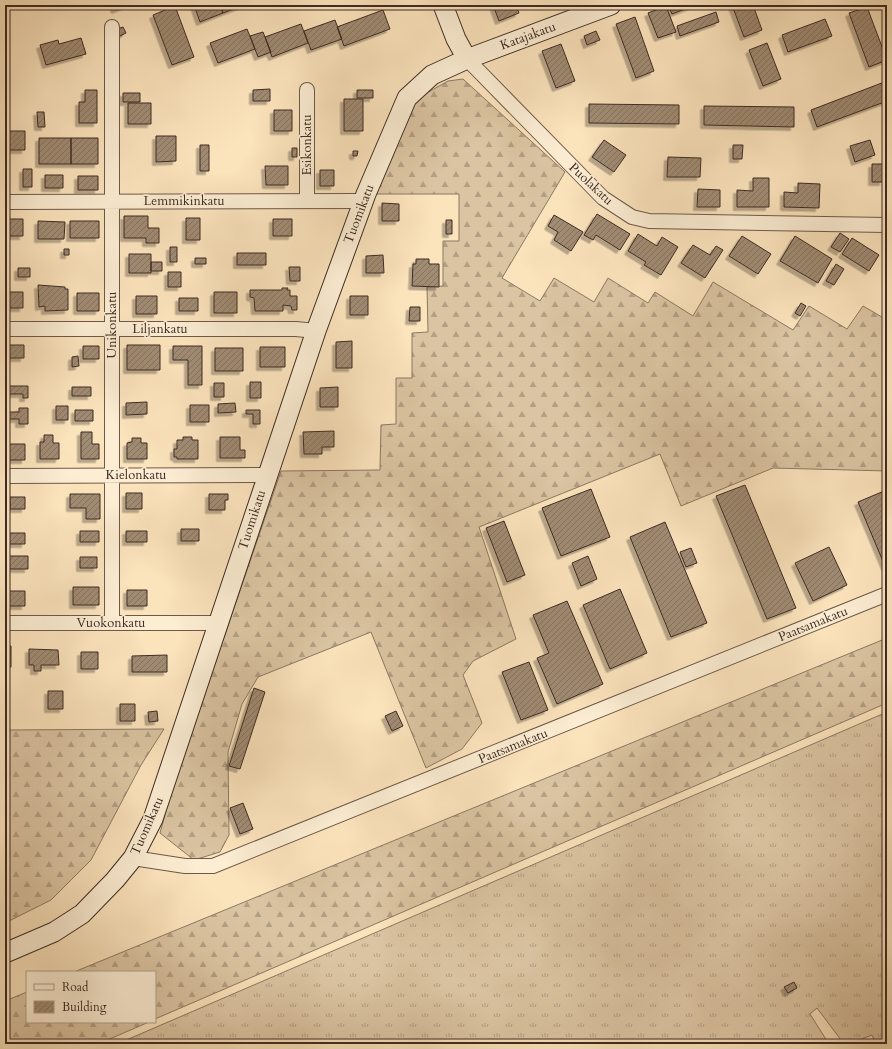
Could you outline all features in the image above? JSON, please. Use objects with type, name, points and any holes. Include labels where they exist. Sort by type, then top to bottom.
[{"type":"street","name":"Puolakatu","points":[[443,5],[456,39],[467,59],[603,198],[632,217],[649,221],[887,225]]},
{"type":"street","name":"Katajakatu","points":[[467,59],[611,5]]},
{"type":"street","name":"Unikonkatu","points":[[112,26],[112,623]]},
{"type":"street","name":"Tuomikatu","points":[[5,953],[54,932],[78,918],[115,880],[133,858],[153,819],[266,475],[363,201],[407,98],[432,75],[467,59]]},
{"type":"street","name":"Esikonkatu","points":[[307,90],[307,201]]},
{"type":"street","name":"Lemmikinkatu","points":[[5,202],[363,201]]},
{"type":"street","name":"Liljankatu","points":[[5,329],[296,329],[316,331]]},
{"type":"street","name":"Kielonkatu","points":[[5,476],[266,475]]},
{"type":"street","name":"Paatsamakatu","points":[[133,858],[185,866],[213,866],[887,594]]},
{"type":"street","name":"Vuokonkatu","points":[[5,623],[217,623]]},
{"type":"green space","points":[[463,79],[565,172],[502,278],[540,301],[554,278],[594,302],[608,278],[648,303],[655,292],[693,316],[713,282],[793,330],[809,306],[847,329],[863,306],[887,320],[887,471],[773,468],[681,506],[660,454],[479,527],[516,639],[473,661],[463,675],[482,723],[462,749],[426,768],[371,632],[258,677],[242,704],[228,752],[229,835],[220,852],[194,860],[160,833],[173,786],[281,471],[380,470],[381,425],[396,424],[396,378],[412,378],[412,333],[428,332],[427,287],[443,286],[443,241],[459,241],[459,194],[368,194],[416,99],[448,81]]},
{"type":"green space","points":[[887,638],[887,703],[156,1019],[156,971],[76,971]]},
{"type":"green space","points":[[887,712],[887,1044],[876,1044],[872,1035],[849,1044],[844,1044],[817,1008],[810,1014],[829,1044],[117,1044]]},
{"type":"green space","points":[[164,729],[141,765],[91,860],[51,900],[5,923],[5,730]]},
{"type":"green space","points":[[26,992],[26,1023],[147,1023],[98,1044],[5,1044],[5,1001]]},
{"type":"building","points":[[113,5],[128,5],[115,10]]},
{"type":"building","points":[[194,5],[220,5],[223,13],[200,22]]},
{"type":"building","points":[[220,5],[244,5],[223,13]]},
{"type":"building","points":[[493,5],[516,5],[519,13],[499,21]]},
{"type":"building","points":[[668,5],[695,5],[672,14]]},
{"type":"building","points":[[732,5],[753,5],[762,30],[744,37]]},
{"type":"building","points":[[175,6],[194,57],[172,65],[153,15]]},
{"type":"building","points":[[666,6],[676,32],[658,38],[648,13]]},
{"type":"building","points":[[867,7],[887,60],[869,67],[849,13]]},
{"type":"building","points":[[383,10],[390,29],[344,46],[337,27]]},
{"type":"building","points":[[716,12],[719,22],[680,36],[677,26]]},
{"type":"building","points":[[635,17],[654,71],[636,78],[616,24]]},
{"type":"building","points":[[825,19],[832,36],[788,52],[782,35]]},
{"type":"building","points":[[335,20],[342,39],[311,50],[304,31]]},
{"type":"building","points":[[301,24],[308,43],[272,57],[265,37]]},
{"type":"building","points":[[123,27],[126,33],[120,36],[117,29]]},
{"type":"building","points":[[247,29],[255,49],[218,63],[210,43]]},
{"type":"building","points":[[596,31],[600,40],[587,45],[584,36]]},
{"type":"building","points":[[263,32],[271,52],[258,57],[250,36]]},
{"type":"building","points":[[81,38],[86,54],[46,65],[40,45],[58,40],[59,44]]},
{"type":"building","points":[[767,43],[781,79],[763,86],[749,50]]},
{"type":"building","points":[[561,44],[575,81],[556,88],[542,51]]},
{"type":"building","points":[[887,81],[887,101],[817,127],[811,110]]},
{"type":"building","points":[[270,89],[270,101],[253,101],[253,90]]},
{"type":"building","points":[[85,90],[97,90],[97,123],[79,123],[79,102],[85,102]]},
{"type":"building","points":[[357,90],[373,90],[373,98],[357,98]]},
{"type":"building","points":[[123,93],[140,93],[140,102],[123,102]]},
{"type":"building","points":[[344,99],[363,99],[363,131],[344,131]]},
{"type":"building","points":[[128,103],[151,103],[151,124],[128,124]]},
{"type":"building","points":[[589,104],[679,105],[679,124],[589,123]]},
{"type":"building","points":[[704,106],[794,107],[794,127],[704,125]]},
{"type":"building","points":[[274,110],[292,110],[292,131],[274,131]]},
{"type":"building","points":[[37,112],[44,112],[45,127],[38,127]]},
{"type":"building","points":[[8,131],[25,131],[25,150],[8,150]]},
{"type":"building","points":[[156,136],[176,136],[176,161],[156,162]]},
{"type":"building","points":[[39,138],[71,138],[71,164],[39,164]]},
{"type":"building","points":[[71,138],[98,138],[98,164],[71,164]]},
{"type":"building","points":[[604,140],[626,155],[614,172],[592,157]]},
{"type":"building","points":[[870,140],[875,155],[855,162],[850,146]]},
{"type":"building","points":[[200,145],[209,145],[209,171],[200,171]]},
{"type":"building","points":[[733,145],[743,145],[742,159],[733,159]]},
{"type":"building","points":[[292,148],[297,148],[297,157],[292,157]]},
{"type":"building","points":[[353,151],[358,151],[357,156],[353,156]]},
{"type":"building","points":[[668,157],[701,158],[700,177],[667,177]]},
{"type":"building","points":[[872,164],[884,164],[883,182],[872,182]]},
{"type":"building","points":[[265,166],[288,166],[288,185],[266,185]]},
{"type":"building","points":[[23,169],[32,169],[32,187],[23,187]]},
{"type":"building","points":[[320,170],[334,170],[334,186],[320,186]]},
{"type":"building","points":[[45,175],[63,175],[63,188],[45,188]]},
{"type":"building","points":[[78,176],[98,176],[98,190],[78,190]]},
{"type":"building","points":[[753,178],[769,178],[769,207],[737,207],[737,190],[753,191]]},
{"type":"building","points":[[798,183],[820,184],[819,208],[784,207],[784,192],[798,193]]},
{"type":"building","points":[[698,189],[720,190],[720,207],[697,207]]},
{"type":"building","points":[[382,203],[399,204],[399,221],[382,221]]},
{"type":"building","points":[[597,214],[630,234],[620,250],[596,235],[593,240],[584,235]]},
{"type":"building","points":[[554,215],[583,232],[571,251],[554,240],[558,232],[548,226]]},
{"type":"building","points":[[124,216],[148,216],[148,228],[159,228],[159,243],[146,243],[146,238],[124,238]]},
{"type":"building","points":[[186,218],[200,218],[200,240],[186,240]]},
{"type":"building","points":[[5,219],[23,219],[23,236],[5,236]]},
{"type":"building","points":[[273,219],[292,219],[292,236],[273,236]]},
{"type":"building","points":[[446,220],[452,220],[452,234],[446,234]]},
{"type":"building","points":[[38,221],[65,222],[64,239],[38,239]]},
{"type":"building","points":[[70,221],[99,221],[99,238],[70,238]]},
{"type":"building","points":[[840,233],[849,239],[840,252],[831,247]]},
{"type":"building","points":[[638,234],[657,246],[662,237],[678,247],[661,275],[644,265],[646,262],[628,251]]},
{"type":"building","points":[[742,236],[771,254],[758,274],[729,256]]},
{"type":"building","points":[[795,236],[832,259],[818,283],[780,261]]},
{"type":"building","points":[[852,238],[879,255],[869,271],[842,254]]},
{"type":"building","points":[[693,245],[710,255],[716,246],[723,250],[705,278],[681,263]]},
{"type":"building","points":[[170,247],[177,247],[177,262],[170,262]]},
{"type":"building","points":[[64,249],[69,249],[69,255],[64,255]]},
{"type":"building","points":[[237,253],[266,253],[266,265],[237,265]]},
{"type":"building","points":[[129,254],[151,254],[151,273],[129,273]]},
{"type":"building","points":[[383,255],[384,273],[366,273],[366,256]]},
{"type":"building","points":[[195,258],[206,258],[206,264],[195,264]]},
{"type":"building","points":[[416,259],[429,259],[429,264],[439,264],[439,287],[412,286],[413,264],[416,264]]},
{"type":"building","points":[[151,262],[162,262],[162,271],[151,271]]},
{"type":"building","points":[[836,264],[844,269],[834,285],[826,281]]},
{"type":"building","points":[[289,267],[300,267],[300,281],[290,281]]},
{"type":"building","points":[[18,268],[30,268],[30,277],[18,277]]},
{"type":"building","points":[[168,272],[181,272],[181,287],[168,287]]},
{"type":"building","points":[[38,285],[65,287],[65,289],[68,289],[68,310],[45,311],[45,306],[39,307]]},
{"type":"building","points":[[282,288],[288,288],[287,290],[290,290],[290,296],[297,296],[297,310],[292,310],[291,306],[283,305],[283,311],[255,311],[254,298],[250,297],[250,290],[282,290]]},
{"type":"building","points":[[5,292],[23,292],[23,308],[5,308]]},
{"type":"building","points":[[214,292],[237,292],[237,313],[214,313]]},
{"type":"building","points":[[77,293],[99,293],[99,311],[77,311]]},
{"type":"building","points":[[136,296],[157,296],[157,314],[136,314]]},
{"type":"building","points":[[350,296],[368,296],[368,315],[350,315]]},
{"type":"building","points":[[179,298],[198,298],[198,311],[179,311]]},
{"type":"building","points":[[801,303],[806,306],[800,316],[795,313]]},
{"type":"building","points":[[410,307],[420,307],[420,321],[409,321]]},
{"type":"building","points":[[352,341],[352,368],[336,368],[336,342]]},
{"type":"building","points":[[8,345],[24,345],[24,358],[8,358]]},
{"type":"building","points":[[127,345],[160,345],[160,370],[127,370]]},
{"type":"building","points":[[83,346],[99,346],[99,359],[83,359]]},
{"type":"building","points":[[173,346],[202,346],[202,385],[188,385],[188,360],[173,360]]},
{"type":"building","points":[[260,347],[285,347],[285,367],[260,367]]},
{"type":"building","points":[[215,348],[243,348],[243,371],[215,371]]},
{"type":"building","points":[[78,356],[79,366],[72,367],[72,357]]},
{"type":"building","points":[[250,382],[261,382],[261,398],[250,398]]},
{"type":"building","points":[[214,383],[224,383],[224,397],[214,397]]},
{"type":"building","points":[[8,386],[28,386],[28,398],[23,398],[23,394],[8,394]]},
{"type":"building","points":[[72,387],[91,387],[91,396],[72,396]]},
{"type":"building","points":[[338,387],[338,407],[320,407],[320,388]]},
{"type":"building","points":[[147,402],[147,414],[126,415],[126,403]]},
{"type":"building","points":[[235,403],[236,412],[218,413],[218,404]]},
{"type":"building","points":[[190,405],[209,405],[209,422],[190,422]]},
{"type":"building","points":[[56,406],[68,406],[68,420],[56,420]]},
{"type":"building","points":[[19,408],[28,408],[28,424],[19,424],[19,419],[5,419],[5,412],[19,412]]},
{"type":"building","points":[[75,410],[93,410],[93,421],[75,421]]},
{"type":"building","points":[[246,410],[260,410],[260,424],[253,424],[253,414],[246,414]]},
{"type":"building","points":[[334,431],[334,447],[322,447],[322,454],[304,454],[303,432]]},
{"type":"building","points":[[81,432],[92,432],[92,444],[99,444],[99,459],[81,459]]},
{"type":"building","points":[[44,435],[53,435],[53,443],[59,443],[59,459],[40,459],[40,442],[44,442]]},
{"type":"building","points":[[183,437],[192,437],[192,440],[198,440],[198,459],[177,459],[177,457],[174,457],[174,449],[177,449],[177,440],[183,440]]},
{"type":"building","points":[[220,437],[240,437],[240,450],[245,450],[245,458],[220,458]]},
{"type":"building","points":[[132,438],[141,438],[141,443],[147,443],[147,459],[127,459],[127,443],[132,442]]},
{"type":"building","points":[[7,444],[25,444],[25,460],[7,460]]},
{"type":"building","points":[[745,485],[796,608],[767,619],[716,496]]},
{"type":"building","points":[[591,489],[610,537],[561,556],[542,508]]},
{"type":"building","points":[[884,491],[887,498],[887,571],[858,502]]},
{"type":"building","points":[[126,493],[142,493],[142,509],[126,509]]},
{"type":"building","points":[[70,494],[100,494],[100,519],[86,519],[86,508],[70,508]]},
{"type":"building","points":[[209,494],[228,494],[228,500],[225,500],[225,510],[209,510]]},
{"type":"building","points":[[10,497],[25,497],[25,509],[10,509]]},
{"type":"building","points":[[504,521],[525,575],[507,582],[486,528]]},
{"type":"building","points":[[665,522],[707,623],[671,637],[630,537]]},
{"type":"building","points":[[181,529],[199,529],[199,541],[181,541]]},
{"type":"building","points":[[80,531],[99,531],[99,542],[80,542]]},
{"type":"building","points":[[126,531],[147,531],[147,542],[126,542]]},
{"type":"building","points":[[8,533],[25,533],[25,544],[8,544]]},
{"type":"building","points":[[829,547],[847,585],[813,601],[795,563]]},
{"type":"building","points":[[691,548],[697,563],[686,567],[680,552]]},
{"type":"building","points":[[8,556],[28,556],[28,569],[8,569]]},
{"type":"building","points":[[588,556],[597,579],[581,586],[572,563]]},
{"type":"building","points":[[80,557],[97,557],[97,568],[80,568]]},
{"type":"building","points":[[73,587],[99,587],[99,605],[73,605]]},
{"type":"building","points":[[620,589],[647,653],[610,669],[583,605]]},
{"type":"building","points":[[127,590],[147,590],[147,606],[127,606]]},
{"type":"building","points":[[8,591],[25,591],[25,606],[8,606]]},
{"type":"building","points":[[567,601],[603,684],[557,704],[537,658],[549,653],[533,615]]},
{"type":"building","points":[[5,646],[11,646],[11,667],[5,667]]},
{"type":"building","points":[[29,649],[58,650],[59,665],[41,665],[41,671],[34,671],[34,665],[29,665]]},
{"type":"building","points":[[81,652],[98,652],[98,669],[81,669]]},
{"type":"building","points":[[167,655],[167,672],[132,672],[132,656]]},
{"type":"building","points":[[529,662],[548,710],[521,720],[502,672]]},
{"type":"building","points":[[254,688],[265,692],[240,769],[229,766]]},
{"type":"building","points":[[48,691],[63,691],[63,709],[48,709]]},
{"type":"building","points":[[120,704],[135,704],[135,721],[120,721]]},
{"type":"building","points":[[157,711],[158,721],[149,722],[148,712]]},
{"type":"building","points":[[396,711],[403,726],[392,731],[385,716]]},
{"type":"building","points":[[243,803],[253,829],[240,834],[230,808]]},
{"type":"building","points":[[794,982],[797,988],[788,993],[784,987]]}]
